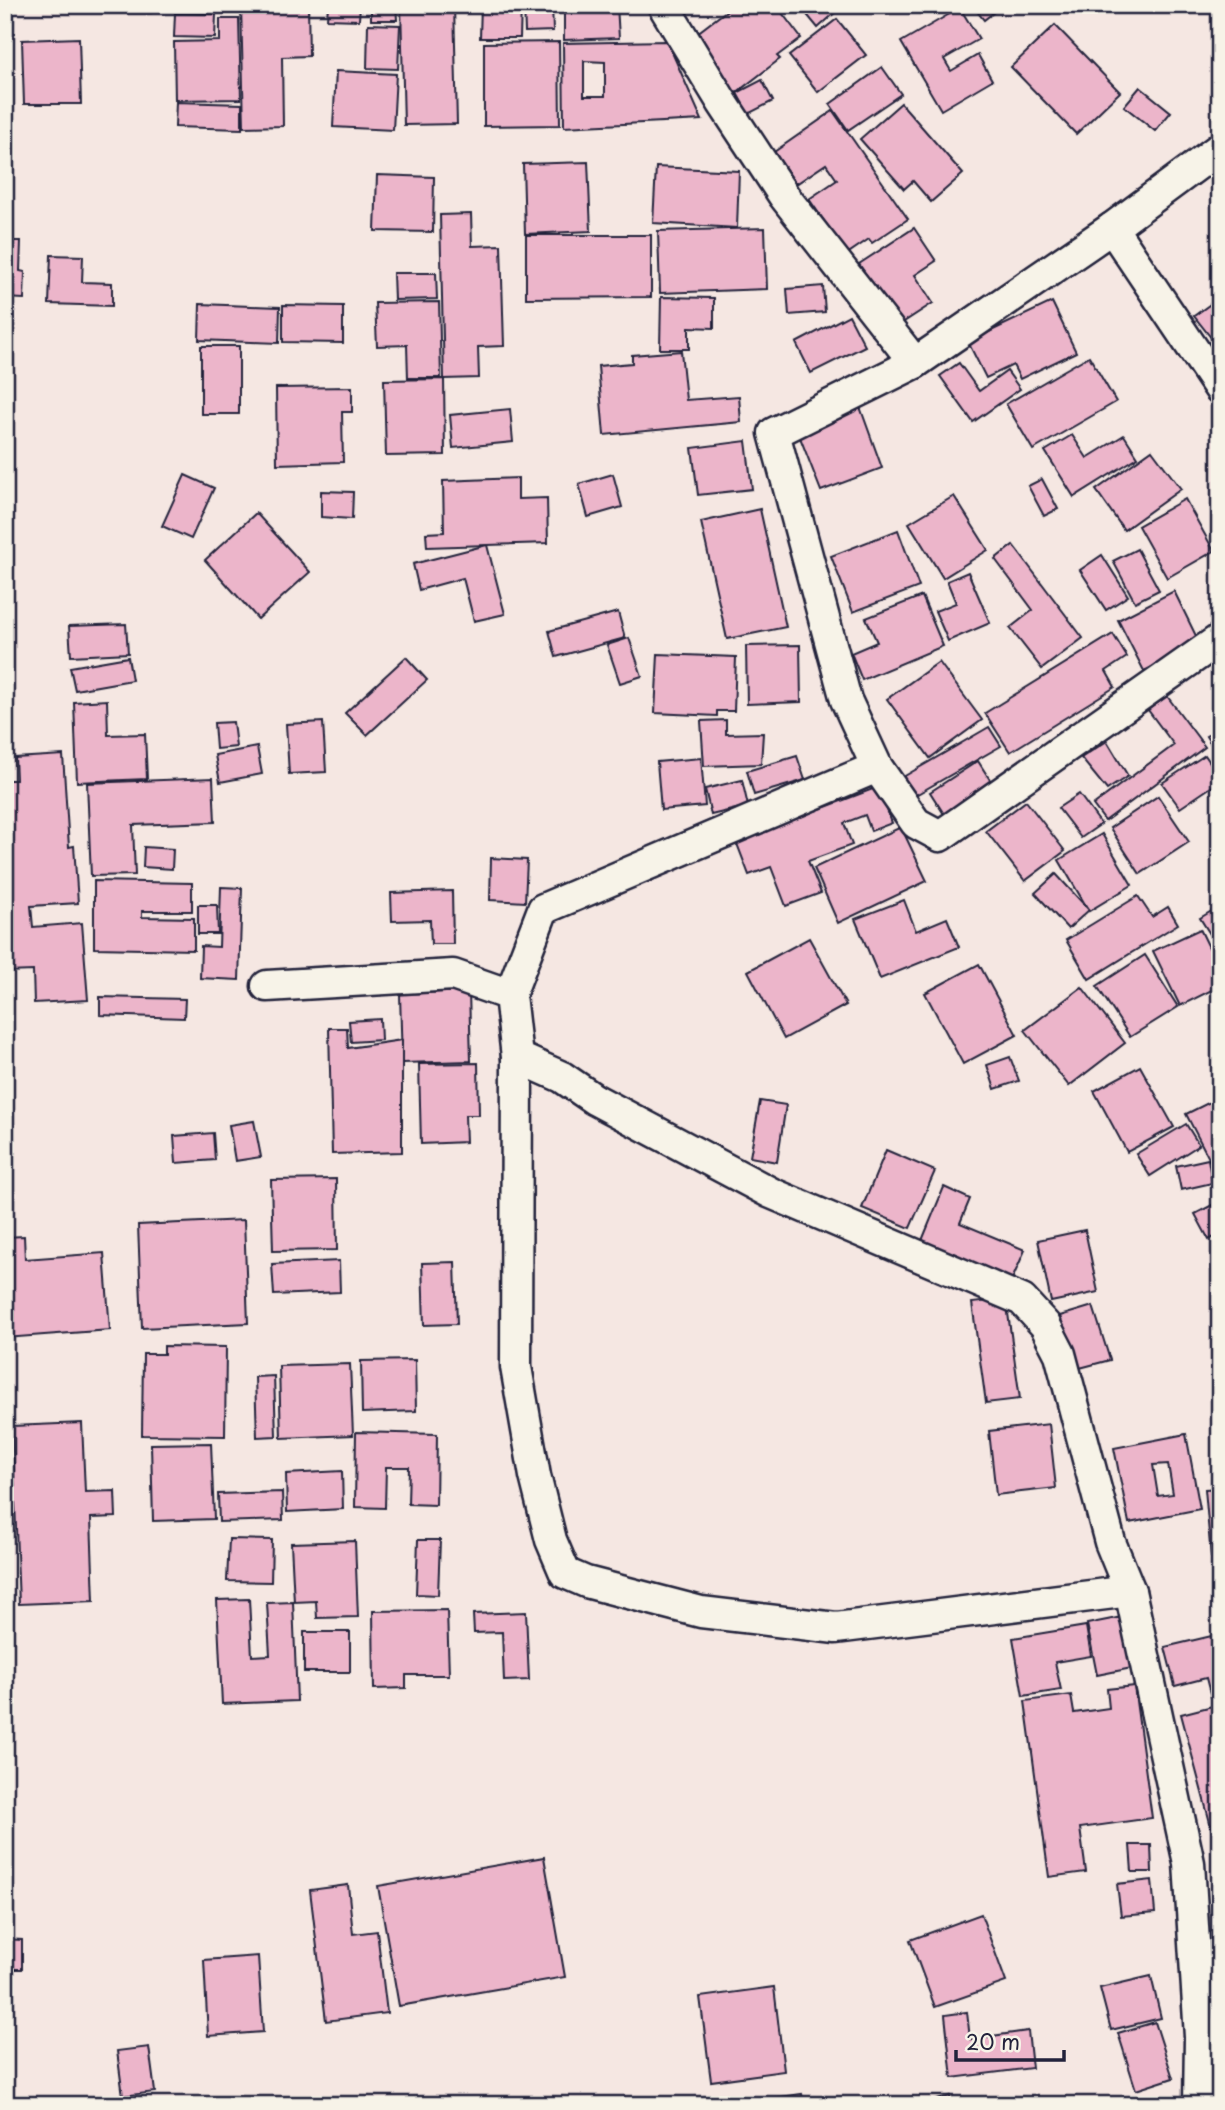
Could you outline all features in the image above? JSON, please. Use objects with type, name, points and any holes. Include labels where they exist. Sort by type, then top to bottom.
[{"type":"street","points":[[663,5],[784,196],[915,363]]},
{"type":"street","points":[[1220,148],[1112,228],[915,363],[774,433],[846,700],[877,767],[916,823],[940,836],[1220,639]]},
{"type":"street","points":[[1112,228],[1220,389]]},
{"type":"street","points":[[877,767],[543,909],[510,995],[517,1056],[516,1367],[535,1476],[551,1540],[565,1573],[586,1582],[701,1612],[836,1628],[1130,1591]]},
{"type":"street","points":[[267,986],[453,975],[510,995]]},
{"type":"street","points":[[517,1056],[562,1077],[594,1099],[771,1193],[1022,1300],[1045,1325],[1060,1354],[1110,1542],[1130,1591],[1189,1863],[1200,2037],[1199,2105]]},
{"type":"building","points":[[77,5],[152,5],[151,13],[77,11]]},
{"type":"building","points":[[203,5],[234,5],[234,12],[203,10]]},
{"type":"building","points":[[241,5],[308,5],[309,56],[282,57],[283,126],[244,127]]},
{"type":"building","points":[[328,5],[360,5],[359,20],[327,19]]},
{"type":"building","points":[[371,5],[396,5],[397,20],[371,20]]},
{"type":"building","points":[[401,5],[454,5],[457,124],[404,125]]},
{"type":"building","points":[[481,5],[521,5],[520,38],[480,38]]},
{"type":"building","points":[[524,5],[552,5],[553,31],[525,32]]},
{"type":"building","points":[[564,5],[617,5],[619,38],[564,40]]},
{"type":"building","points":[[734,5],[776,5],[801,38],[777,56],[780,59],[732,96],[688,40]]},
{"type":"building","points":[[799,5],[832,5],[837,11],[818,28]]},
{"type":"building","points":[[972,5],[1003,5],[984,20]]},
{"type":"building","points":[[960,8],[979,39],[944,59],[951,71],[978,55],[992,80],[941,110],[901,42]]},
{"type":"building","points":[[175,13],[216,14],[215,38],[174,37]]},
{"type":"building","points":[[220,19],[239,19],[241,99],[175,100],[174,42],[220,41]]},
{"type":"building","points":[[837,19],[866,55],[818,92],[789,56]]},
{"type":"building","points":[[368,24],[400,25],[398,69],[367,68]]},
{"type":"building","points":[[1055,25],[1120,92],[1076,134],[1011,67]]},
{"type":"building","points":[[79,38],[81,104],[24,104],[22,40]]},
{"type":"building","points":[[667,41],[702,120],[564,127],[563,43]],"holes":[[[584,61],[605,62],[605,96],[584,96]]]},
{"type":"building","points":[[559,42],[560,125],[484,126],[484,43]]},
{"type":"building","points":[[882,67],[901,94],[848,130],[830,104]]},
{"type":"building","points":[[336,71],[396,74],[393,130],[333,127]]},
{"type":"building","points":[[762,80],[773,101],[748,114],[737,93]]},
{"type":"building","points":[[1140,87],[1171,112],[1155,131],[1124,106]]},
{"type":"building","points":[[176,102],[242,104],[242,129],[175,127]]},
{"type":"building","points":[[901,103],[963,174],[931,202],[913,181],[904,189],[860,139]]},
{"type":"building","points":[[833,111],[908,219],[872,243],[869,239],[847,254],[809,199],[837,180],[826,164],[796,184],[774,152]]},
{"type":"building","points":[[588,162],[591,231],[525,234],[523,164]]},
{"type":"building","points":[[656,167],[739,171],[737,228],[653,223]]},
{"type":"building","points":[[377,175],[434,177],[433,232],[375,231]]},
{"type":"building","points":[[471,214],[472,246],[501,245],[504,346],[478,347],[479,378],[444,379],[440,215]]},
{"type":"building","points":[[765,228],[767,289],[660,293],[658,231]]},
{"type":"building","points":[[914,228],[936,261],[915,275],[933,303],[899,325],[859,264]]},
{"type":"building","points":[[526,235],[651,235],[651,297],[526,298]]},
{"type":"building","points":[[5,241],[21,241],[20,271],[25,272],[24,299],[5,298]]},
{"type":"building","points":[[51,255],[83,256],[82,282],[112,283],[112,306],[49,304]]},
{"type":"building","points":[[393,273],[436,273],[437,299],[394,300]]},
{"type":"building","points":[[823,286],[825,312],[789,315],[787,289]]},
{"type":"building","points":[[661,297],[714,298],[714,328],[689,327],[689,349],[660,349]]},
{"type":"building","points":[[1220,297],[1220,349],[1194,316]]},
{"type":"building","points":[[439,302],[441,378],[408,378],[407,345],[377,346],[375,303]]},
{"type":"building","points":[[1052,302],[1076,352],[1020,379],[1013,365],[986,378],[968,342]]},
{"type":"building","points":[[200,304],[280,307],[279,343],[199,340]]},
{"type":"building","points":[[283,305],[343,306],[343,343],[283,342]]},
{"type":"building","points":[[849,315],[865,346],[811,373],[796,343]]},
{"type":"building","points":[[201,346],[239,346],[239,414],[201,414]]},
{"type":"building","points":[[681,351],[686,400],[739,396],[741,422],[604,435],[598,366],[632,363],[632,355]]},
{"type":"building","points":[[1089,356],[1116,402],[1033,450],[1006,404]]},
{"type":"building","points":[[959,363],[979,391],[1007,371],[1020,389],[973,422],[940,376]]},
{"type":"building","points":[[444,379],[445,455],[386,456],[384,380]]},
{"type":"building","points":[[352,387],[352,412],[342,412],[343,462],[277,464],[276,388]]},
{"type":"building","points":[[859,404],[882,468],[821,491],[796,427]]},
{"type":"building","points":[[510,409],[513,442],[453,448],[450,415]]},
{"type":"building","points":[[1072,435],[1087,458],[1124,435],[1138,457],[1074,497],[1045,451]]},
{"type":"building","points":[[746,441],[752,489],[698,495],[692,448]]},
{"type":"building","points":[[1152,450],[1181,489],[1124,530],[1096,490]]},
{"type":"building","points":[[613,474],[622,507],[588,517],[579,484]]},
{"type":"building","points":[[185,475],[214,488],[191,539],[162,526]]},
{"type":"building","points":[[518,478],[518,499],[547,498],[548,543],[427,547],[426,533],[444,532],[443,481]]},
{"type":"building","points":[[1042,479],[1058,509],[1044,516],[1028,486]]},
{"type":"building","points":[[321,491],[353,492],[352,519],[321,517]]},
{"type":"building","points":[[954,496],[988,550],[943,578],[909,523]]},
{"type":"building","points":[[1185,499],[1214,551],[1167,578],[1138,526]]},
{"type":"building","points":[[760,509],[786,627],[727,639],[701,522]]},
{"type":"building","points":[[256,513],[310,572],[258,619],[205,560]]},
{"type":"building","points":[[898,530],[919,587],[853,612],[831,556]]},
{"type":"building","points":[[487,545],[505,614],[474,621],[463,578],[419,590],[413,564]]},
{"type":"building","points":[[1013,545],[1083,638],[1042,669],[1010,628],[1033,610],[995,559]]},
{"type":"building","points":[[1137,549],[1159,590],[1135,602],[1113,561]]},
{"type":"building","points":[[1102,555],[1128,596],[1106,610],[1080,570]]},
{"type":"building","points":[[968,572],[990,623],[948,641],[935,611],[956,603],[947,581]]},
{"type":"building","points":[[1174,591],[1200,644],[1144,671],[1118,620]]},
{"type":"building","points":[[922,596],[943,646],[862,680],[851,653],[877,642],[866,618]]},
{"type":"building","points":[[618,612],[625,638],[556,657],[549,631]]},
{"type":"building","points":[[126,624],[128,653],[71,656],[69,626]]},
{"type":"building","points":[[1113,634],[1127,657],[1106,671],[1115,687],[1010,752],[985,713]]},
{"type":"building","points":[[629,638],[642,676],[620,683],[607,645]]},
{"type":"building","points":[[800,645],[801,702],[747,704],[746,646]]},
{"type":"building","points":[[658,654],[736,657],[734,711],[717,711],[717,716],[655,713]]},
{"type":"building","points":[[128,657],[132,680],[75,690],[70,667]]},
{"type":"building","points":[[406,657],[427,680],[367,735],[345,713]]},
{"type":"building","points":[[939,662],[982,720],[930,758],[887,699]]},
{"type":"building","points":[[1167,696],[1205,747],[1105,821],[1093,805],[1174,745],[1148,710]]},
{"type":"building","points":[[107,700],[108,735],[145,734],[147,779],[77,782],[74,702]]},
{"type":"building","points":[[726,720],[726,734],[763,733],[761,764],[704,766],[701,721]]},
{"type":"building","points":[[233,722],[236,747],[216,749],[214,723]]},
{"type":"building","points":[[323,722],[326,772],[289,774],[286,724]]},
{"type":"building","points":[[989,727],[1001,746],[914,796],[903,777]]},
{"type":"building","points":[[1220,728],[1220,759],[1206,736]]},
{"type":"building","points":[[1107,741],[1128,776],[1107,790],[1081,758]]},
{"type":"building","points":[[257,747],[262,774],[220,782],[215,755]]},
{"type":"building","points":[[63,755],[69,847],[74,846],[78,903],[31,906],[33,927],[82,923],[88,1000],[34,1003],[33,971],[7,972],[9,1006],[5,1006],[5,780],[16,780],[15,758]]},
{"type":"building","points":[[1205,755],[1220,781],[1180,808],[1162,783]]},
{"type":"building","points":[[797,756],[805,780],[754,795],[747,771]]},
{"type":"building","points":[[701,758],[705,806],[661,810],[657,762]]},
{"type":"building","points":[[978,761],[992,783],[944,814],[930,792]]},
{"type":"building","points":[[213,778],[215,822],[133,825],[135,875],[91,876],[87,783]]},
{"type":"building","points":[[742,780],[748,806],[711,815],[705,789]]},
{"type":"building","points":[[878,787],[892,823],[871,831],[865,815],[844,823],[852,845],[808,861],[821,893],[786,906],[771,867],[749,875],[736,841]]},
{"type":"building","points":[[1079,794],[1101,824],[1081,838],[1058,808]]},
{"type":"building","points":[[1158,796],[1189,842],[1140,874],[1110,828]]},
{"type":"building","points":[[1026,801],[1065,851],[1025,881],[986,831]]},
{"type":"building","points":[[901,827],[927,881],[838,923],[814,868]]},
{"type":"building","points":[[1102,834],[1132,885],[1089,911],[1059,860]]},
{"type":"building","points":[[144,847],[173,849],[172,869],[143,867]]},
{"type":"building","points":[[491,858],[527,860],[525,902],[490,900]]},
{"type":"building","points":[[1056,874],[1089,910],[1068,929],[1035,893]]},
{"type":"building","points":[[94,881],[192,883],[192,911],[142,911],[142,917],[194,918],[194,950],[94,948]]},
{"type":"building","points":[[221,887],[242,888],[239,980],[200,978],[201,946],[219,947]]},
{"type":"building","points":[[452,891],[453,944],[431,944],[430,920],[392,921],[391,893]]},
{"type":"building","points":[[1138,896],[1152,917],[1168,907],[1178,924],[1089,979],[1066,940]]},
{"type":"building","points":[[904,900],[916,931],[947,918],[959,947],[880,979],[855,919]]},
{"type":"building","points":[[198,905],[217,905],[218,934],[198,934]]},
{"type":"building","points":[[1220,906],[1220,950],[1200,918]]},
{"type":"building","points":[[1200,929],[1220,970],[1220,986],[1180,1006],[1153,951]]},
{"type":"building","points":[[809,938],[846,1005],[784,1039],[748,971]]},
{"type":"building","points":[[1145,955],[1178,1007],[1130,1037],[1097,986]]},
{"type":"building","points":[[979,964],[1017,1035],[963,1064],[925,993]]},
{"type":"building","points":[[1082,987],[1125,1043],[1069,1086],[1025,1030]]},
{"type":"building","points":[[469,991],[471,1061],[402,1063],[400,994]]},
{"type":"building","points":[[100,997],[185,999],[184,1018],[100,1015]]},
{"type":"building","points":[[380,1019],[381,1040],[351,1042],[349,1021]]},
{"type":"building","points":[[329,1028],[347,1028],[348,1048],[402,1040],[402,1152],[332,1154]]},
{"type":"building","points":[[1010,1057],[1019,1081],[995,1089],[987,1065]]},
{"type":"building","points":[[478,1063],[479,1115],[465,1115],[466,1142],[421,1144],[419,1064]]},
{"type":"building","points":[[1140,1066],[1174,1127],[1127,1152],[1094,1091]]},
{"type":"building","points":[[1220,1097],[1220,1175],[1218,1176],[1186,1114]]},
{"type":"building","points":[[760,1101],[786,1105],[777,1162],[750,1157]]},
{"type":"building","points":[[254,1121],[261,1157],[235,1161],[229,1125]]},
{"type":"building","points":[[1186,1124],[1199,1145],[1150,1176],[1136,1154]]},
{"type":"building","points":[[213,1133],[215,1160],[176,1163],[174,1136]]},
{"type":"building","points":[[886,1150],[935,1171],[910,1228],[862,1208]]},
{"type":"building","points":[[1208,1159],[1212,1183],[1181,1190],[1176,1166]]},
{"type":"building","points":[[336,1179],[337,1250],[273,1251],[271,1180]]},
{"type":"building","points":[[944,1187],[970,1199],[960,1223],[1025,1250],[1011,1282],[921,1243]]},
{"type":"building","points":[[1220,1201],[1220,1234],[1209,1240],[1195,1214]]},
{"type":"building","points":[[244,1220],[248,1323],[142,1328],[138,1225]]},
{"type":"building","points":[[1085,1230],[1098,1292],[1051,1302],[1038,1240]]},
{"type":"building","points":[[24,1236],[25,1259],[104,1253],[110,1330],[5,1338],[5,1237]]},
{"type":"building","points":[[339,1261],[340,1292],[274,1295],[272,1264]]},
{"type":"building","points":[[455,1262],[457,1324],[424,1325],[422,1263]]},
{"type":"building","points":[[1006,1299],[1020,1399],[986,1403],[972,1303]]},
{"type":"building","points":[[1093,1306],[1110,1360],[1076,1369],[1060,1316]]},
{"type":"building","points":[[164,1346],[226,1347],[225,1436],[142,1435],[143,1354],[164,1354]]},
{"type":"building","points":[[415,1360],[416,1411],[362,1413],[361,1361]]},
{"type":"building","points":[[350,1364],[353,1435],[281,1438],[279,1366]]},
{"type":"building","points":[[274,1376],[276,1436],[257,1437],[255,1377]]},
{"type":"building","points":[[82,1423],[85,1492],[115,1491],[116,1517],[91,1518],[94,1601],[19,1604],[12,1426]]},
{"type":"building","points":[[1049,1424],[1056,1488],[996,1495],[989,1431]]},
{"type":"building","points":[[356,1432],[437,1434],[436,1505],[408,1504],[409,1467],[386,1467],[385,1508],[355,1507]]},
{"type":"building","points":[[1186,1434],[1200,1509],[1129,1523],[1114,1448]],"holes":[[[1168,1464],[1173,1494],[1158,1496],[1153,1465]]]},
{"type":"building","points":[[211,1443],[214,1519],[153,1521],[151,1444]]},
{"type":"building","points":[[342,1471],[343,1509],[287,1512],[286,1474]]},
{"type":"building","points":[[1220,1488],[1220,1556],[1211,1557],[1205,1489]]},
{"type":"building","points":[[282,1492],[283,1520],[219,1522],[218,1494]]},
{"type":"building","points":[[229,1539],[272,1540],[271,1582],[227,1581]]},
{"type":"building","points":[[418,1540],[440,1540],[438,1595],[416,1594]]},
{"type":"building","points":[[355,1541],[358,1617],[317,1618],[316,1601],[294,1602],[291,1543]]},
{"type":"building","points":[[249,1599],[252,1656],[270,1655],[267,1603],[293,1602],[297,1701],[222,1704],[217,1600]]},
{"type":"building","points":[[447,1610],[449,1675],[406,1675],[406,1688],[374,1689],[373,1611]]},
{"type":"building","points":[[526,1612],[529,1680],[504,1681],[502,1632],[474,1633],[473,1614]]},
{"type":"building","points":[[1122,1617],[1132,1668],[1097,1675],[1087,1624]]},
{"type":"building","points":[[1086,1626],[1091,1656],[1055,1662],[1061,1690],[1023,1696],[1013,1638]]},
{"type":"building","points":[[304,1632],[350,1632],[350,1672],[304,1672]]},
{"type":"building","points":[[1220,1634],[1220,1695],[1211,1697],[1206,1678],[1175,1686],[1165,1647]]},
{"type":"building","points":[[1134,1686],[1152,1818],[1080,1828],[1086,1872],[1049,1877],[1025,1701],[1071,1695],[1074,1713],[1109,1708],[1107,1689]]},
{"type":"building","points":[[1220,1704],[1220,1828],[1212,1830],[1181,1714]]},
{"type":"building","points":[[1130,1845],[1151,1845],[1152,1872],[1132,1872]]},
{"type":"building","points":[[544,1857],[565,1977],[399,2006],[378,1886]]},
{"type":"building","points":[[1152,1880],[1155,1913],[1121,1916],[1117,1884]]},
{"type":"building","points":[[348,1885],[353,1934],[377,1931],[387,2013],[326,2021],[310,1890]]},
{"type":"building","points":[[981,1914],[1006,1982],[935,2007],[910,1940]]},
{"type":"building","points":[[5,1939],[22,1940],[22,1969],[6,1969],[5,2019]]},
{"type":"building","points":[[258,1956],[263,2032],[208,2036],[204,1960]]},
{"type":"building","points":[[1151,1976],[1161,2018],[1111,2030],[1100,1988]]},
{"type":"building","points":[[774,1987],[784,2071],[711,2081],[700,1997]]},
{"type":"building","points":[[967,2012],[970,2039],[1028,2031],[1032,2068],[952,2078],[945,2015]]},
{"type":"building","points":[[1155,2022],[1173,2078],[1136,2090],[1118,2033]]},
{"type":"building","points":[[149,2047],[155,2092],[123,2096],[117,2051]]},
{"type":"building","points":[[802,2094],[804,2105],[727,2105]]},
{"type":"building","points":[[950,2096],[952,2105],[921,2105]]}]
